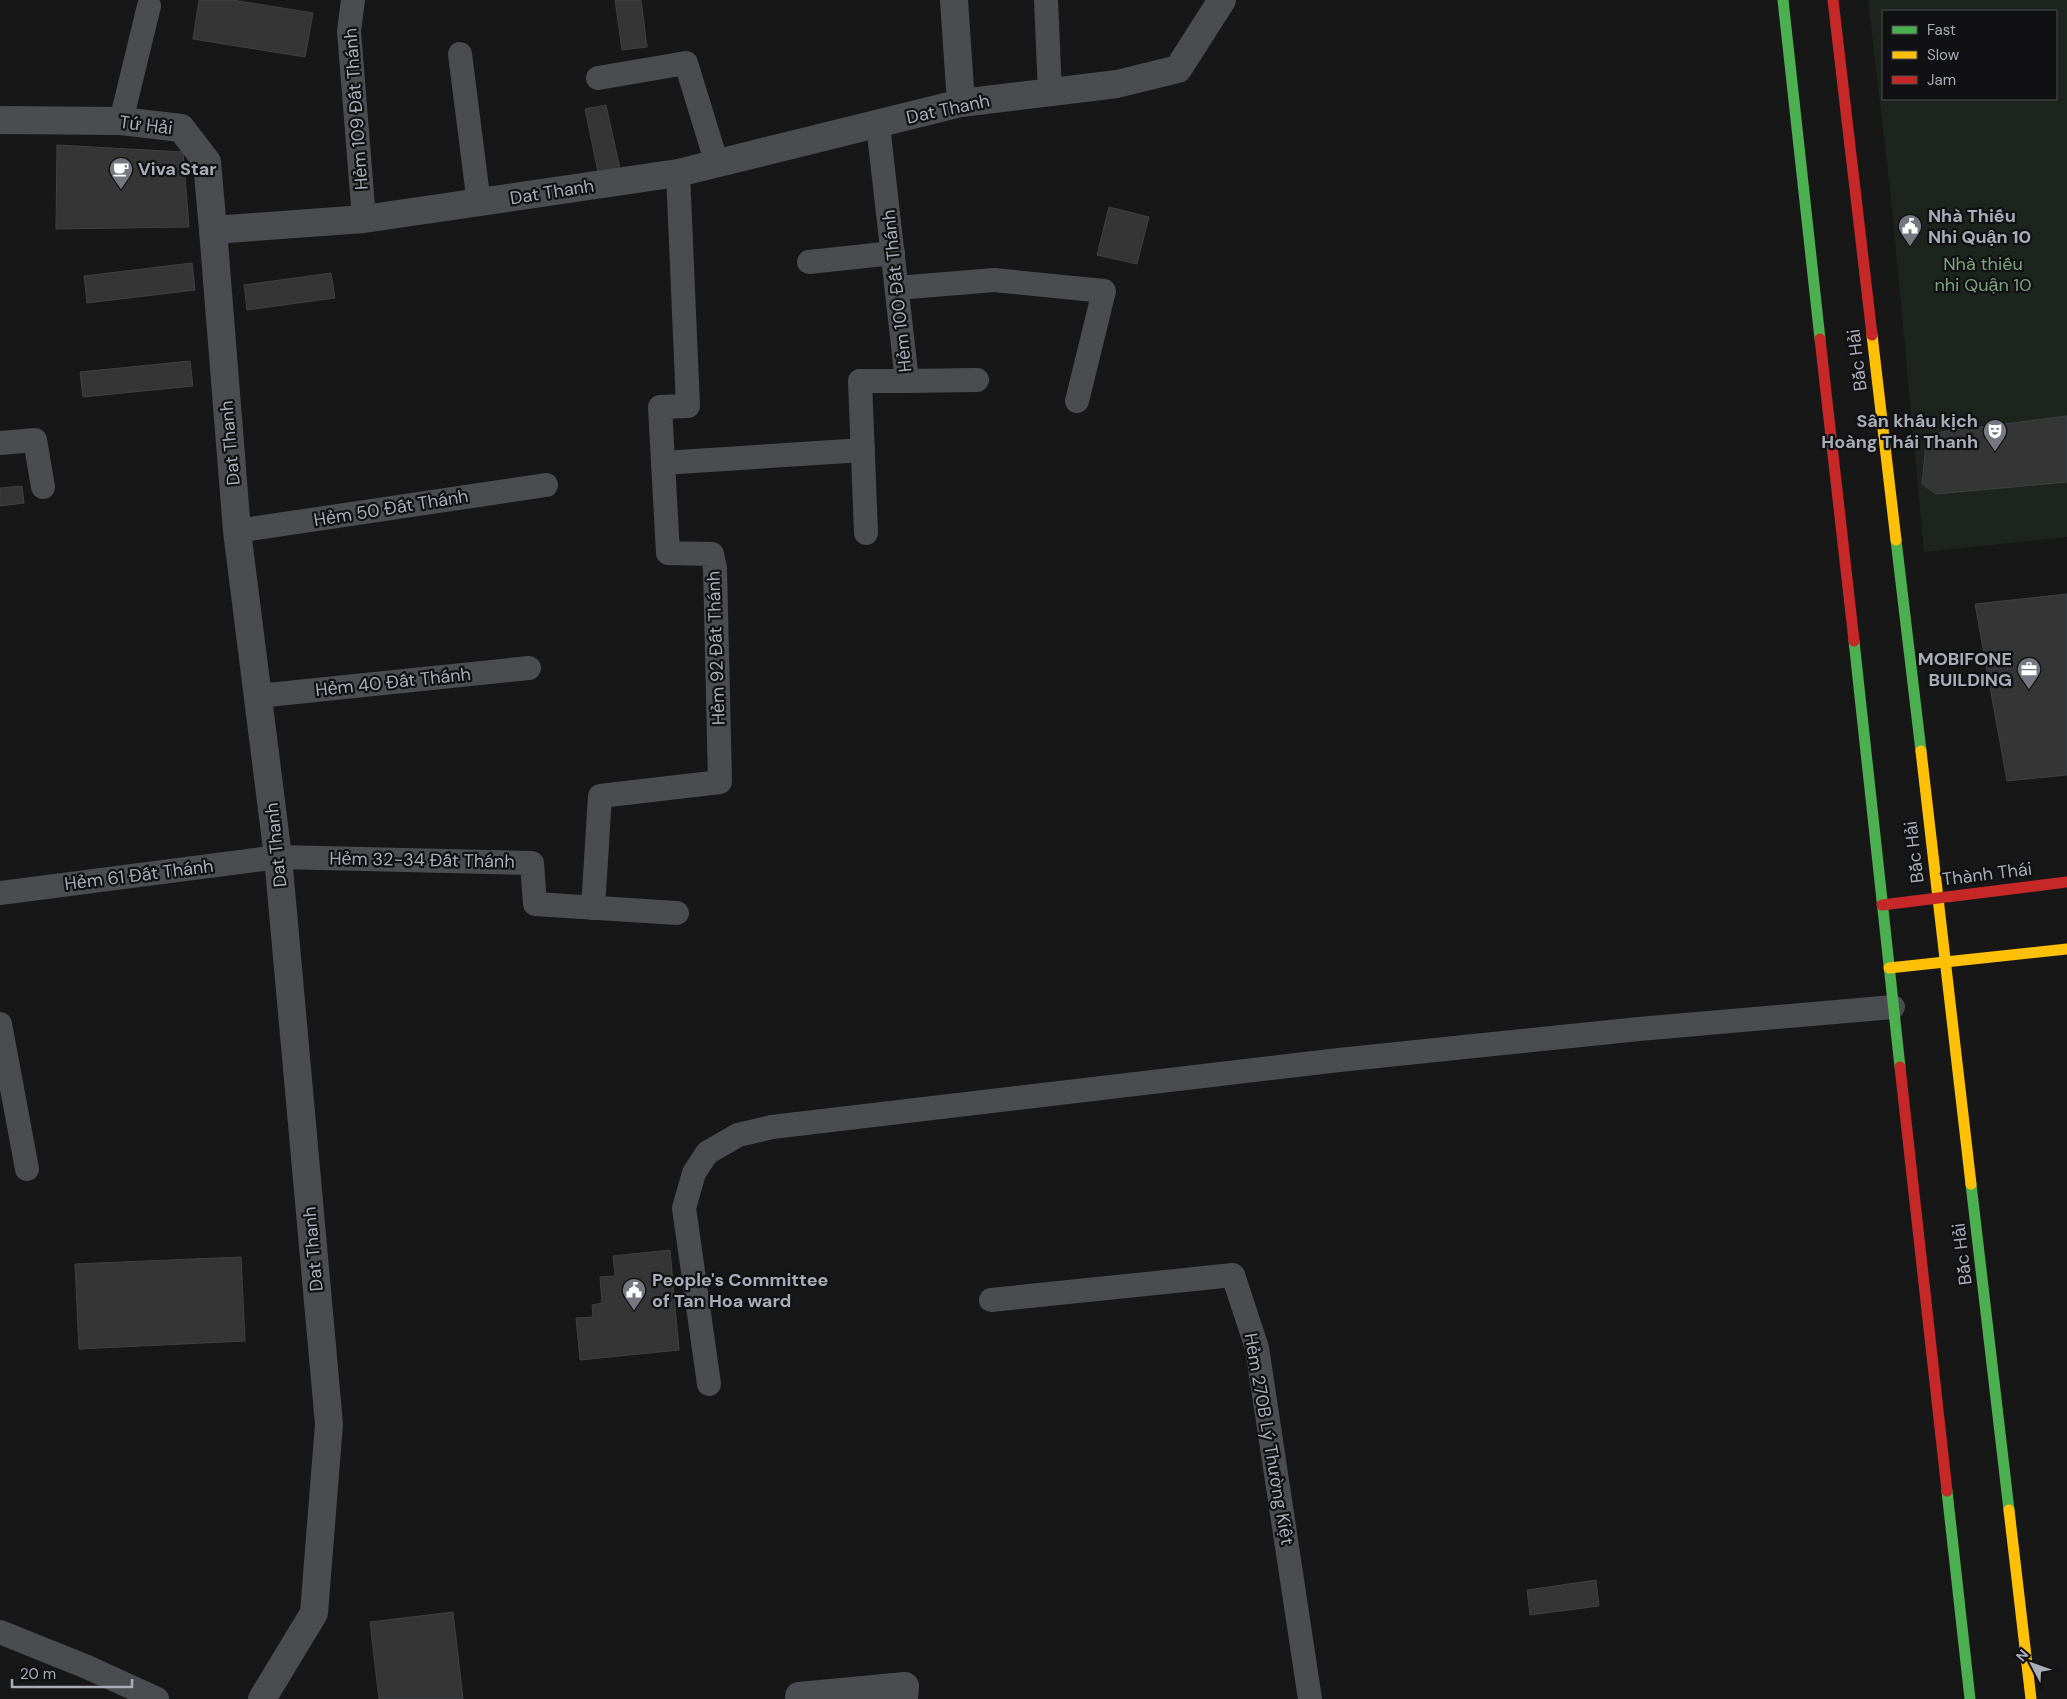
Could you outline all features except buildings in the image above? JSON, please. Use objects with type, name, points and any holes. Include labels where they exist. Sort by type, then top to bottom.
[{"type":"main road","name":"Bắc Hải","points":[[1783,0],[1970,1699]]},
{"type":"main road","name":"Bắc Hải","points":[[1833,0],[2031,1699]]},
{"type":"main road","name":"Thành Thái","points":[[1882,905],[2067,882]]},
{"type":"main road","points":[[1889,968],[2067,949]]},
{"type":"street","points":[[954,0],[961,103]]},
{"type":"street","name":"Dat Thanh","points":[[262,1699],[314,1613],[329,1424],[278,857],[237,531],[213,230],[364,219],[479,204],[678,173],[961,103],[1117,84],[1178,69],[1222,0]]},
{"type":"street","name":"Tứ Hải","points":[[0,120],[121,120],[181,128],[207,162],[213,230]]},
{"type":"street","points":[[799,1696],[905,1686],[904,1699]]},
{"type":"lane","name":"Hẻm 109 Đất Thánh","points":[[353,0],[349,31],[364,219]]},
{"type":"lane","points":[[1046,0],[1050,92]]},
{"type":"lane","points":[[121,120],[149,6]]},
{"type":"lane","points":[[460,54],[479,204]]},
{"type":"lane","points":[[598,78],[686,63],[717,164]]},
{"type":"lane","name":"Hẻm 100 Đất Thánh","points":[[866,532],[860,381],[907,380],[878,124]]},
{"type":"lane","name":"Hẻm 92 Đất Thánh","points":[[593,908],[600,796],[720,782],[715,568],[712,554],[668,553],[660,407],[688,406],[678,173]]},
{"type":"lane","points":[[809,262],[893,253]]},
{"type":"lane","points":[[897,288],[994,280],[1104,291],[1077,401]]},
{"type":"lane","points":[[907,380],[977,380]]},
{"type":"lane","points":[[0,443],[35,440],[43,487]]},
{"type":"lane","points":[[663,463],[863,450]]},
{"type":"lane","name":"Hẻm 50 Đất Thánh","points":[[237,531],[546,484]]},
{"type":"lane","name":"Hẻm 40 Đất Thánh","points":[[258,696],[529,668]]},
{"type":"lane","name":"Hẻm 32-34 Đất Thánh","points":[[278,857],[532,863],[535,904],[677,913]]},
{"type":"lane","name":"Hẻm 61 Đất Thánh","points":[[0,893],[278,857]]},
{"type":"lane","points":[[709,1384],[684,1208],[694,1172],[707,1153],[738,1135],[772,1127],[1339,1060],[1639,1029],[1894,1007]]},
{"type":"lane","points":[[0,1024],[27,1169]]},
{"type":"lane","name":"Hẻm 270B Lý Thường Kiệt","points":[[991,1300],[1234,1275],[1257,1348],[1310,1699]]},
{"type":"lane","points":[[0,1632],[88,1667],[156,1699]]},
{"type":"green space","name":"Nhà thiếu nhi Quận 10","points":[[1868,0],[2067,0],[2067,537],[1924,552],[1891,198]]},
{"type":"traffic: fast","points":[[1783,0],[1820,339]]},
{"type":"traffic: fast","points":[[1896,540],[1921,751]]},
{"type":"traffic: fast","points":[[1854,641],[1900,1067]]},
{"type":"traffic: fast","points":[[1971,1184],[2009,1510]]},
{"type":"traffic: fast","points":[[1947,1491],[1970,1699]]},
{"type":"traffic: slow","points":[[1872,335],[1896,540]]},
{"type":"traffic: slow","points":[[1921,751],[1971,1184]]},
{"type":"traffic: slow","points":[[1889,968],[2067,949]]},
{"type":"traffic: slow","points":[[2009,1510],[2031,1699]]},
{"type":"traffic: jam","points":[[1833,0],[1872,335]]},
{"type":"traffic: jam","points":[[1820,339],[1854,641]]},
{"type":"traffic: jam","points":[[1882,905],[2067,882]]},
{"type":"traffic: jam","points":[[1900,1067],[1947,1491]]},
{"type":"place","name":"Viva Star","points":[[121,190]]},
{"type":"place","name":"Nhà Thiếu Nhi Quận 10","points":[[1910,247]]},
{"type":"place","name":"Sân khấu kịch Hoàng Thái Thanh","points":[[1995,452]]},
{"type":"place","name":"MOBIFONE BUILDING","points":[[2029,690]]},
{"type":"place","name":"People's Committee of Tan Hoa ward","points":[[634,1311]]}]
